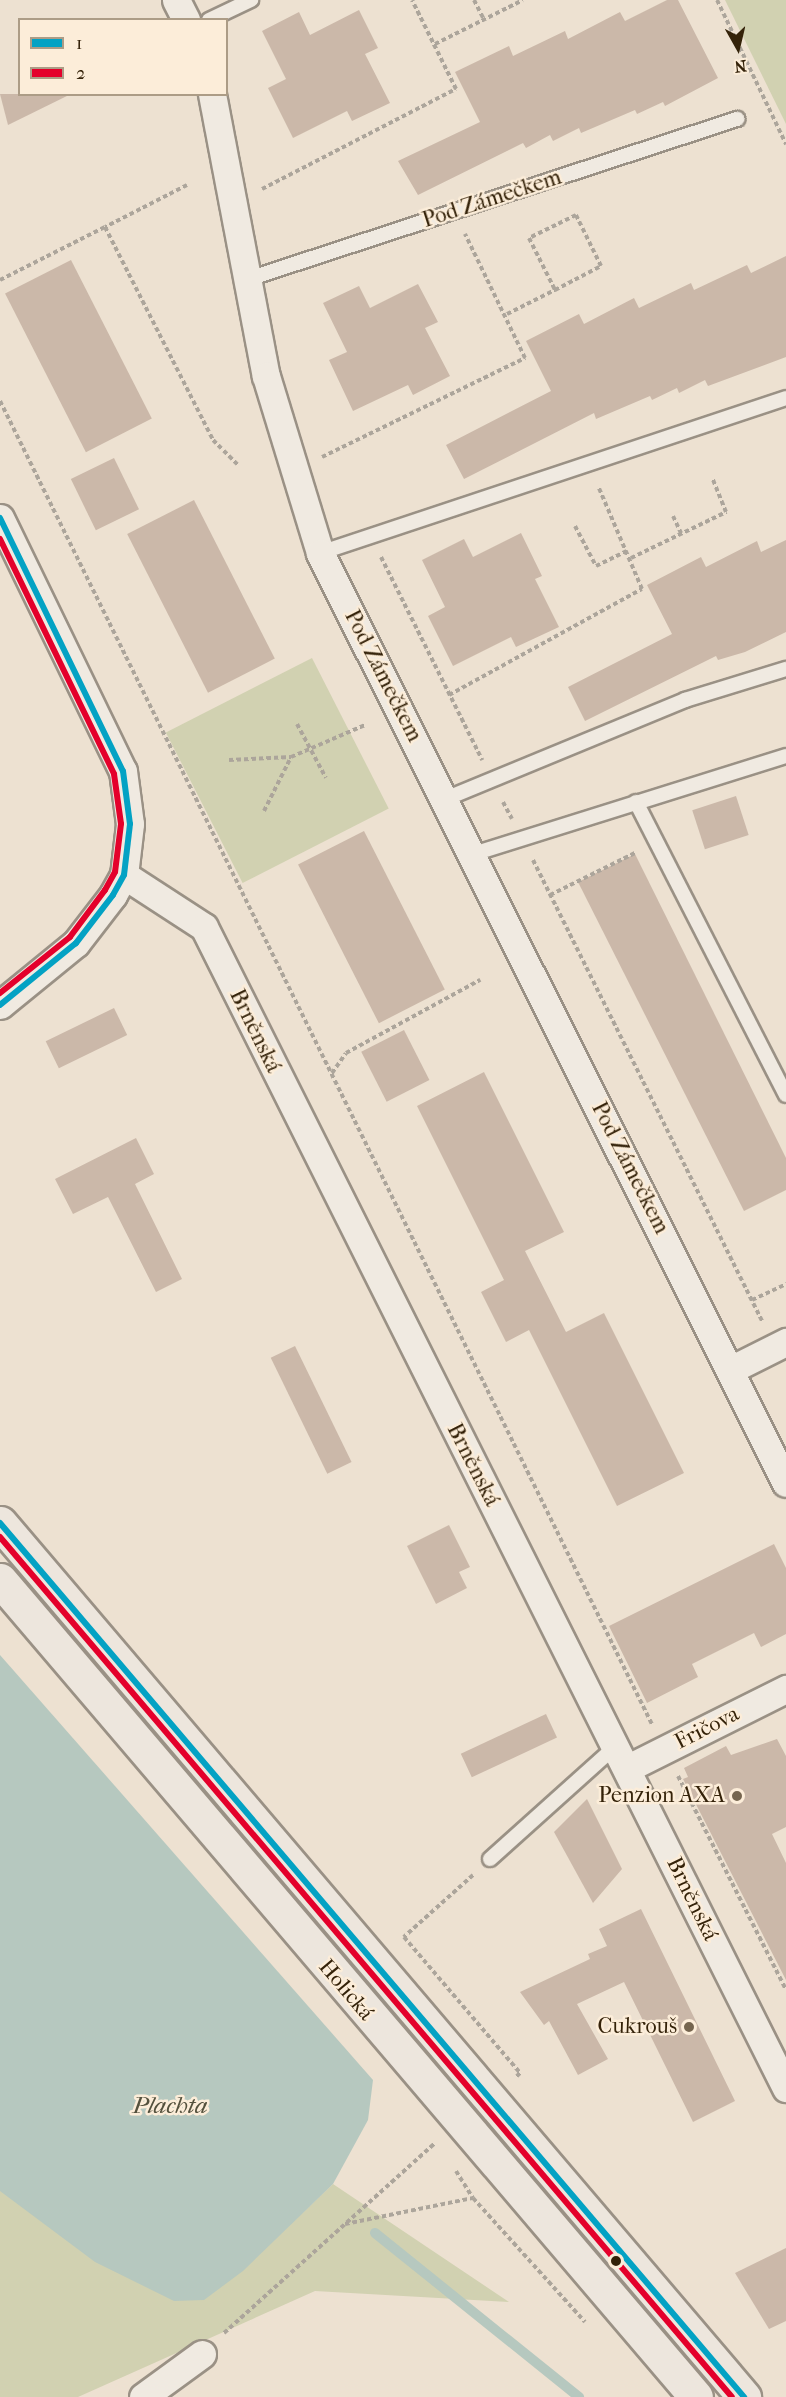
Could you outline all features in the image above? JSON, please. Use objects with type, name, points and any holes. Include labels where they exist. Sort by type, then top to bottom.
[{"type":"main road","name":"Holická","points":[[0,1523],[744,2397]]},
{"type":"main road","name":"Holická","points":[[0,1580],[696,2397]]},
{"type":"street","points":[[176,0],[185,18]]},
{"type":"street","name":"Pod Zámečkem","points":[[212,96],[235,203],[266,376],[292,472],[321,552],[786,1482]]},
{"type":"street","points":[[0,518],[123,771],[130,824],[124,874],[76,943],[0,1005]]},
{"type":"street","name":"Brněnská","points":[[124,874],[204,927],[337,1200],[622,1756],[786,2088]]},
{"type":"street","points":[[730,1370],[781,1344]]},
{"type":"street","name":"Fričova","points":[[622,1756],[665,1749],[786,1689]]},
{"type":"street","points":[[142,2397],[202,2354]]},
{"type":"lane","points":[[213,18],[250,0]]},
{"type":"lane","name":"Pod Zámečkem","points":[[248,279],[737,119]]},
{"type":"lane","points":[[321,552],[786,398]]},
{"type":"lane","points":[[445,799],[685,700],[786,669]]},
{"type":"lane","points":[[473,854],[786,756]]},
{"type":"lane","points":[[636,802],[786,1095]]},
{"type":"lane","points":[[490,1859],[622,1756]]},
{"type":"path","points":[[235,203],[456,89],[412,0]]},
{"type":"path","points":[[474,0],[484,20]]},
{"type":"path","points":[[435,44],[523,0]]},
{"type":"path","points":[[717,0],[786,144]]},
{"type":"path","points":[[0,280],[187,185]]},
{"type":"path","points":[[292,472],[525,358],[507,314],[453,211]]},
{"type":"path","points":[[507,314],[555,290],[601,266],[576,216],[530,238],[555,290]]},
{"type":"path","points":[[105,227],[213,440],[239,466]]},
{"type":"path","points":[[0,401],[786,1990]]},
{"type":"path","points":[[449,695],[642,589],[631,558],[587,464]]},
{"type":"path","points":[[631,558],[726,512],[713,479]]},
{"type":"path","points":[[673,516],[681,533]]},
{"type":"path","points":[[575,526],[596,566],[627,551]]},
{"type":"path","points":[[375,546],[752,1300],[781,1344]]},
{"type":"path","points":[[297,724],[326,778]]},
{"type":"path","points":[[229,760],[291,757],[365,725]]},
{"type":"path","points":[[264,811],[291,757]]},
{"type":"path","points":[[550,895],[656,842]]},
{"type":"path","points":[[332,1073],[346,1053],[480,980]]},
{"type":"path","points":[[752,1300],[786,1284]]},
{"type":"path","points":[[490,1859],[404,1937],[520,2073],[515,2078]]},
{"type":"path","points":[[202,2354],[342,2224],[437,2141]]},
{"type":"path","points":[[342,2224],[473,2198],[589,2326]]},
{"type":"green space","points":[[725,0],[786,0],[786,124]]},
{"type":"green space","points":[[312,658],[389,809],[243,883],[166,732]]},
{"type":"green space","name":"Plachta","points":[[0,1656],[295,2220],[333,2184],[509,2302],[315,2291],[78,2397],[0,2397]]},
{"type":"water","name":"Plachta","points":[[0,1655],[373,2080],[368,2120],[333,2184],[243,2271],[204,2300],[174,2301],[95,2262],[0,2191]]},
{"type":"building","points":[[667,0],[678,0],[718,78],[665,106],[663,102],[637,114],[635,110],[581,133],[579,128],[553,141],[550,135],[526,148],[523,143],[418,195],[398,161],[480,122],[455,72],[509,46],[513,56],[565,31],[568,39],[620,12],[625,21]]},
{"type":"building","points":[[359,10],[378,48],[365,54],[390,103],[352,121],[347,111],[293,138],[268,88],[286,79],[262,31],[299,12],[310,35]]},
{"type":"building","points":[[0,94],[67,96],[8,125]]},
{"type":"building","points":[[786,256],[786,357],[708,386],[705,380],[679,393],[677,388],[652,400],[650,396],[596,419],[594,413],[464,479],[446,445],[551,391],[526,341],[579,314],[584,324],[634,298],[639,308],[691,283],[694,290],[747,265],[751,273]]},
{"type":"building","points":[[71,260],[152,419],[86,452],[5,294]]},
{"type":"building","points":[[418,284],[438,322],[425,328],[450,376],[413,395],[408,385],[353,411],[329,360],[347,352],[323,303],[359,286],[370,308]]},
{"type":"building","points":[[114,458],[139,509],[96,530],[71,479]]},
{"type":"building","points":[[194,500],[275,659],[208,693],[127,534]]},
{"type":"building","points":[[521,533],[542,576],[535,579],[559,627],[516,647],[511,637],[453,666],[428,616],[445,607],[422,560],[464,539],[473,557]]},
{"type":"building","points":[[786,540],[786,632],[745,652],[718,660],[716,656],[585,721],[568,687],[672,634],[647,585],[701,557],[706,567],[757,541],[761,552]]},
{"type":"building","points":[[736,796],[749,835],[705,849],[692,810]]},
{"type":"building","points":[[364,831],[445,990],[379,1023],[298,865]]},
{"type":"building","points":[[635,854],[786,1158],[786,1190],[744,1211],[578,882]]},
{"type":"building","points":[[114,1008],[127,1035],[59,1068],[46,1041]]},
{"type":"building","points":[[404,1030],[429,1080],[387,1102],[361,1052]]},
{"type":"building","points":[[484,1072],[564,1232],[525,1251],[566,1332],[604,1313],[684,1473],[617,1506],[529,1330],[506,1342],[481,1292],[504,1280],[417,1106]]},
{"type":"building","points":[[136,1138],[154,1174],[135,1184],[182,1279],[156,1292],[108,1197],[73,1214],[55,1179]]},
{"type":"building","points":[[295,1346],[352,1462],[327,1474],[271,1358]]},
{"type":"building","points":[[449,1525],[470,1567],[459,1572],[467,1588],[436,1604],[407,1546]]},
{"type":"building","points":[[774,1544],[786,1568],[786,1634],[761,1647],[754,1633],[692,1664],[698,1677],[647,1703],[609,1626]]},
{"type":"building","points":[[546,1714],[557,1738],[472,1777],[461,1754]]},
{"type":"building","points":[[777,1739],[786,1756],[786,1827],[772,1834],[786,1863],[786,1980],[683,1779],[688,1777],[684,1768],[726,1746],[731,1755]]},
{"type":"building","points":[[587,1799],[622,1869],[593,1903],[554,1832]]},
{"type":"building","points":[[641,1909],[735,2101],[693,2122],[624,1982],[577,2004],[608,2059],[578,2075],[549,2021],[544,2025],[520,1992],[590,1959],[588,1954],[607,1946],[599,1929]]},
{"type":"building","points":[[786,2248],[786,2321],[769,2329],[735,2273]]},
{"type":"waterway","points":[[375,2233],[579,2397]]},
{"type":"transit line","name":"1","points":[[0,518],[123,771],[130,824],[124,875],[113,895],[76,943],[0,1005]]},
{"type":"transit line","name":"2","points":[[0,539],[114,774],[121,824],[115,872],[105,890],[70,937],[0,993]]},
{"type":"transit line","name":"1","points":[[0,1523],[744,2397]]},
{"type":"transit line","name":"2","points":[[0,1537],[732,2397]]},
{"type":"place","name":"Penzion AXA","points":[[737,1796]]},
{"type":"place","name":"Cukrouš","points":[[689,2027]]}]
